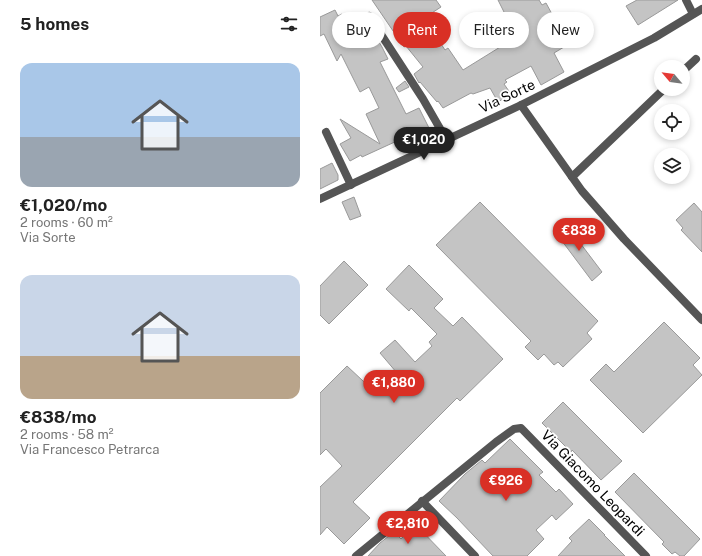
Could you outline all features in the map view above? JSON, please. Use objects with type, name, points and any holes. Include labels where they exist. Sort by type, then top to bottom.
[{"type":"street","points":[[686,0],[694,14]]},
{"type":"street","name":"Via Sorte","points":[[320,199],[521,105],[654,38],[702,9]]},
{"type":"street","points":[[385,41],[423,99],[446,139]]},
{"type":"street","points":[[690,65],[696,59]]},
{"type":"street","points":[[572,177],[657,96]]},
{"type":"street","points":[[521,105],[582,191],[624,239],[702,320]]},
{"type":"street","points":[[326,132],[351,185]]},
{"type":"street","name":"Via Giacomo Leopardi","points":[[422,501],[496,442],[514,429],[521,428],[646,556]]},
{"type":"street","points":[[356,556],[422,501],[474,556]]},
{"type":"building","points":[[372,0],[436,0],[441,7],[433,12],[393,12],[393,31],[385,19],[385,12],[380,12]]},
{"type":"building","points":[[498,0],[539,0],[542,5],[546,3],[551,12],[537,12],[537,48],[562,48],[554,53],[564,72],[541,85],[531,66],[505,80],[507,82],[504,84],[511,94],[498,102],[490,88],[473,94],[471,93],[443,108],[420,82],[419,83],[414,74],[423,67],[408,48],[444,48],[445,50],[448,48],[463,70],[499,48],[529,48],[529,12],[504,12]]},
{"type":"building","points":[[637,0],[678,0],[638,25],[626,6]]},
{"type":"building","points":[[335,10],[336,12],[332,12],[332,48],[382,48],[388,59],[380,62],[406,114],[419,108],[429,128],[412,137],[410,135],[350,161],[340,144],[351,138],[340,119],[380,144],[366,114],[379,108],[369,87],[360,92],[341,54],[337,61],[324,34],[320,36],[320,17]]},
{"type":"building","points":[[405,81],[409,87],[399,92],[396,88]]},
{"type":"building","points":[[332,163],[338,175],[338,180],[320,189],[320,169]]},
{"type":"building","points":[[354,197],[361,216],[350,220],[342,202]]},
{"type":"building","points":[[480,202],[598,321],[587,333],[592,339],[563,367],[558,362],[554,365],[544,354],[538,360],[525,347],[531,341],[436,245]]},
{"type":"building","points":[[694,203],[702,212],[702,252],[681,230],[683,228],[676,220]]},
{"type":"building","points":[[565,223],[602,272],[592,281],[556,233]]},
{"type":"building","points":[[344,261],[368,285],[329,324],[320,315],[320,286]]},
{"type":"building","points":[[409,265],[443,299],[434,308],[453,326],[462,317],[503,359],[460,401],[457,398],[353,502],[370,518],[344,544],[327,527],[320,535],[320,487],[342,466],[326,449],[320,455],[320,393],[347,366],[378,395],[397,373],[380,353],[395,340],[415,362],[432,346],[429,342],[437,334],[411,308],[409,311],[386,289]]},
{"type":"building","points":[[664,322],[700,358],[693,365],[702,375],[643,433],[590,380],[606,364],[614,372]]},
{"type":"building","points":[[563,402],[622,461],[601,480],[572,450],[571,452],[542,423]]},
{"type":"building","points":[[510,439],[543,472],[539,475],[556,492],[559,489],[573,504],[556,520],[552,515],[536,530],[544,539],[527,556],[493,556],[439,501],[465,474],[482,460],[485,463]]},
{"type":"building","points":[[634,473],[700,539],[684,556],[680,556],[675,552],[672,554],[662,544],[664,542],[615,492]]},
{"type":"building","points":[[589,519],[625,556],[558,556],[572,541],[569,538]]},
{"type":"building","points":[[415,524],[446,556],[368,556],[380,543],[394,532],[401,539]]}]
